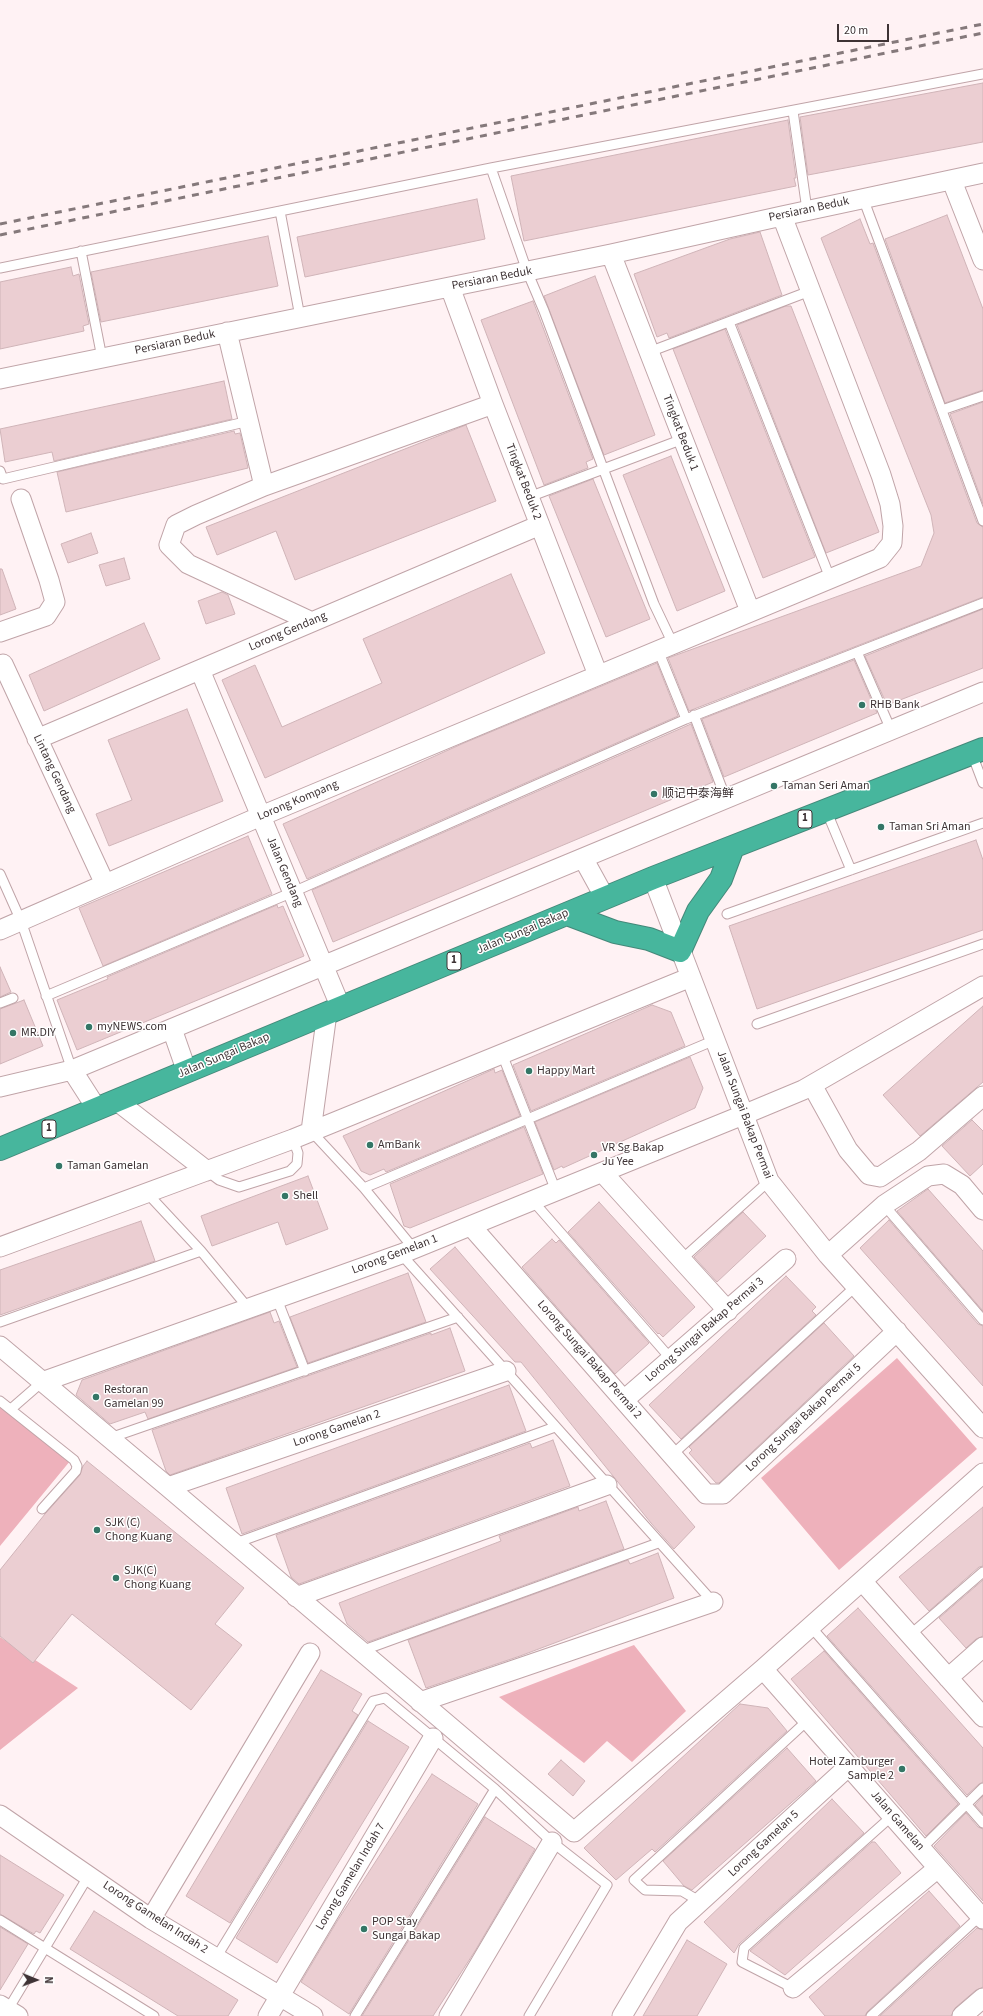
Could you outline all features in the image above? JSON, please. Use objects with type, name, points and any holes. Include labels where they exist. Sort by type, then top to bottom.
[{"type":"highway","name":"Jalan Sungai Bakap","points":[[0,1149],[653,878],[977,752]]},
{"type":"highway","points":[[567,914],[615,932],[649,939],[680,951],[698,911],[721,879],[733,847]]},
{"type":"street","name":"Persiaran Beduk","points":[[0,379],[611,254],[807,210],[952,181],[983,173]]},
{"type":"street","points":[[952,181],[983,260]]},
{"type":"street","name":"Lorong Kompang","points":[[0,930],[261,816],[880,558],[892,544],[893,526],[890,504],[881,475],[782,216]]},
{"type":"street","name":"Tingkat Beduk 1","points":[[611,254],[750,611]]},
{"type":"street","name":"Tingkat Beduk 2","points":[[450,287],[492,404],[530,497],[598,675]]},
{"type":"street","points":[[227,332],[264,486]]},
{"type":"street","points":[[312,622],[188,564],[168,545],[176,525],[264,486],[492,404]]},
{"type":"street","points":[[0,632],[46,616],[55,602],[21,499]]},
{"type":"street","name":"Lorong Gendang","points":[[37,739],[540,525]]},
{"type":"street","name":"Lintang Gendang","points":[[3,664],[105,884]]},
{"type":"street","name":"Jalan Gendang","points":[[200,670],[324,966],[334,1011]]},
{"type":"street","points":[[0,1087],[72,1070],[983,692]]},
{"type":"street","points":[[583,858],[605,898]]},
{"type":"street","name":"Jalan Sungai Bakap Permai","points":[[653,878],[769,1181],[828,1254],[983,1428]]},
{"type":"street","points":[[0,1247],[293,1139],[691,977]]},
{"type":"street","name":"Lorong Gemelan 1","points":[[42,1382],[407,1252],[743,1115],[812,1085],[983,986]]},
{"type":"street","points":[[311,1131],[334,1011]]},
{"type":"street","points":[[172,1029],[187,1072]]},
{"type":"street","points":[[72,1070],[107,1105],[206,1171]]},
{"type":"street","points":[[812,1085],[848,1150],[869,1175],[880,1177],[919,1151],[983,1096]]},
{"type":"street","points":[[603,1173],[728,1311]]},
{"type":"street","points":[[828,1254],[884,1205],[928,1176],[944,1174],[962,1185],[983,1210]]},
{"type":"street","name":"Lorong Sungai Bakap Permai 2","points":[[471,1226],[706,1494]]},
{"type":"street","name":"Lorong Sungai Bakap Permai 3","points":[[624,1400],[786,1259]]},
{"type":"street","name":"Lorong Sungai Bakap Permai 5","points":[[706,1494],[723,1494],[897,1331]]},
{"type":"street","points":[[0,1346],[109,1439],[168,1486],[233,1544],[574,1832],[763,1669],[983,1473]]},
{"type":"street","name":"Lorong Gamelan 2","points":[[168,1486],[506,1371]]},
{"type":"street","points":[[296,1597],[607,1485]]},
{"type":"street","points":[[862,1581],[983,1717]]},
{"type":"street","points":[[420,1702],[712,1602]]},
{"type":"street","points":[[948,1678],[983,1646]]},
{"type":"street","points":[[151,1919],[310,1653]]},
{"type":"street","name":"Jalan Gamelan","points":[[763,1669],[982,1918]]},
{"type":"street","name":"Lorong Gamelan Indah 7","points":[[268,2016],[433,1738]]},
{"type":"street","name":"Lorong Gamelan 5","points":[[622,2016],[678,1922],[849,1766]]},
{"type":"street","name":"Lorong Gamelan Indah 2","points":[[0,1815],[151,1919],[313,2016]]},
{"type":"street","points":[[450,2016],[552,1842]]},
{"type":"street","points":[[793,1988],[938,1868]]},
{"type":"street","points":[[962,2016],[983,1998]]},
{"type":"lane","points":[[0,268],[491,168],[983,74]]},
{"type":"lane","points":[[793,111],[807,210]]},
{"type":"lane","points":[[491,168],[527,271],[544,311],[654,604],[665,647],[690,717],[726,799]]},
{"type":"lane","points":[[863,198],[983,521]]},
{"type":"lane","points":[[280,211],[300,317]]},
{"type":"lane","points":[[81,252],[102,358]]},
{"type":"lane","points":[[649,352],[810,291]]},
{"type":"lane","points":[[729,322],[830,578]]},
{"type":"lane","points":[[942,410],[983,396]]},
{"type":"lane","points":[[0,471],[3,479],[249,421]]},
{"type":"lane","points":[[530,497],[683,439]]},
{"type":"lane","points":[[46,996],[293,892],[690,717],[983,603]]},
{"type":"lane","points":[[858,652],[891,730]]},
{"type":"lane","points":[[977,752],[983,783]]},
{"type":"lane","points":[[826,810],[851,870]]},
{"type":"lane","points":[[727,914],[983,823]]},
{"type":"lane","points":[[0,874],[21,921],[72,1070]]},
{"type":"lane","points":[[757,1024],[983,944]]},
{"type":"lane","points":[[0,1003],[13,998]]},
{"type":"lane","points":[[364,1188],[715,1040]]},
{"type":"lane","points":[[502,1054],[556,1192]]},
{"type":"lane","points":[[311,1131],[364,1188],[407,1252],[458,1317],[712,1602]]},
{"type":"lane","points":[[206,1171],[224,1182],[238,1186],[290,1171],[297,1164],[298,1153],[293,1139]]},
{"type":"lane","points":[[681,1260],[769,1181]]},
{"type":"lane","points":[[147,1193],[200,1251],[249,1309]]},
{"type":"lane","points":[[533,1201],[671,1359]]},
{"type":"lane","points":[[884,1205],[983,1320]]},
{"type":"lane","points":[[0,1322],[200,1251]]},
{"type":"lane","points":[[672,1455],[856,1286]]},
{"type":"lane","points":[[277,1299],[305,1371]]},
{"type":"lane","points":[[109,1439],[458,1317]]},
{"type":"lane","points":[[11,1409],[42,1382]]},
{"type":"lane","points":[[0,1401],[74,1460],[77,1466],[76,1471],[42,1509]]},
{"type":"lane","points":[[233,1544],[555,1427]]},
{"type":"lane","points":[[360,1652],[658,1543]]},
{"type":"lane","points":[[910,1635],[983,1572]]},
{"type":"lane","points":[[810,1627],[983,1823]]},
{"type":"lane","points":[[216,1958],[373,1701],[385,1698],[495,1789],[552,1842],[607,1886],[529,2016]]},
{"type":"lane","points":[[701,1902],[682,1891],[645,1890],[634,1880],[808,1720]]},
{"type":"lane","points":[[921,1849],[983,1788]]},
{"type":"lane","points":[[356,2016],[495,1789]]},
{"type":"lane","points":[[793,1988],[742,1962],[744,1948],[892,1816]]},
{"type":"lane","points":[[8,2012],[89,1875]]},
{"type":"lane","points":[[871,2016],[982,1918]]},
{"type":"lane","points":[[0,1920],[154,2016]]},
{"type":"shaded area","points":[[897,1358],[977,1449],[839,1570],[761,1478]]},
{"type":"shaded area","points":[[0,1399],[75,1455],[0,1546]]},
{"type":"shaded area","points":[[0,1637],[78,1688],[0,1750]]},
{"type":"shaded area","points":[[634,1645],[686,1711],[632,1762],[607,1741],[584,1763],[499,1697]]},
{"type":"building","points":[[983,83],[983,142],[808,175],[800,117]]},
{"type":"building","points":[[788,120],[796,186],[524,241],[511,176]]},
{"type":"building","points":[[477,199],[485,239],[305,277],[297,237]]},
{"type":"building","points":[[947,215],[983,309],[983,390],[945,403],[885,239]]},
{"type":"building","points":[[860,219],[870,244],[873,243],[977,523],[983,527],[983,597],[689,711],[668,658],[921,566],[934,533],[931,515],[821,238]]},
{"type":"building","points":[[760,232],[782,295],[669,338],[667,333],[657,337],[634,274],[730,239]]},
{"type":"building","points":[[268,236],[278,286],[101,322],[91,272]]},
{"type":"building","points":[[71,267],[73,276],[79,274],[89,324],[83,326],[84,331],[0,349],[0,282]]},
{"type":"building","points":[[595,276],[655,435],[604,455],[544,296]]},
{"type":"building","points":[[533,301],[593,459],[586,462],[588,468],[544,485],[481,320]]},
{"type":"building","points":[[786,306],[791,306],[879,532],[826,553],[737,325]]},
{"type":"building","points":[[725,329],[815,557],[763,578],[673,349]]},
{"type":"building","points":[[224,381],[232,419],[54,461],[52,452],[5,462],[0,429]]},
{"type":"building","points":[[983,402],[983,504],[950,414]]},
{"type":"building","points":[[466,425],[496,501],[295,580],[276,531],[217,555],[206,527]]},
{"type":"building","points":[[234,431],[235,434],[240,433],[248,468],[66,512],[57,472]]},
{"type":"building","points":[[671,456],[725,591],[677,611],[623,475]]},
{"type":"building","points":[[593,479],[650,619],[606,637],[549,496]]},
{"type":"building","points":[[91,533],[98,553],[68,563],[61,544]]},
{"type":"building","points":[[124,558],[130,579],[106,586],[99,565]]},
{"type":"building","points":[[0,569],[2,569],[16,609],[0,615]]},
{"type":"building","points":[[511,574],[545,653],[265,778],[222,680],[255,665],[282,727],[382,683],[363,639]]},
{"type":"building","points":[[222,592],[228,595],[235,614],[206,624],[198,601]]},
{"type":"building","points":[[983,609],[983,668],[887,705],[865,656]]},
{"type":"building","points":[[144,623],[160,659],[44,711],[29,675]]},
{"type":"building","points":[[854,660],[877,713],[724,777],[702,719]]},
{"type":"building","points":[[657,663],[678,716],[307,879],[283,824],[464,743]]},
{"type":"building","points":[[187,709],[223,801],[109,846],[96,814],[132,800],[108,740]]},
{"type":"building","points":[[691,724],[713,782],[333,942],[312,890]]},
{"type":"building","points":[[248,836],[272,894],[103,966],[79,908]]},
{"type":"building","points":[[976,840],[983,860],[983,930],[757,1009],[729,926]]},
{"type":"building","points":[[277,905],[278,908],[283,906],[304,956],[77,1050],[57,1000],[108,979],[107,977]]},
{"type":"building","points":[[0,967],[11,992],[0,997]]},
{"type":"building","points":[[24,1000],[43,1046],[0,1064],[0,1009]]},
{"type":"building","points":[[652,1005],[671,1012],[685,1046],[531,1111],[513,1065]]},
{"type":"building","points":[[983,1006],[983,1082],[920,1136],[883,1095]]},
{"type":"building","points":[[690,1057],[703,1088],[695,1108],[563,1168],[562,1166],[554,1170],[535,1122]]},
{"type":"building","points":[[494,1069],[495,1073],[502,1070],[520,1116],[386,1172],[384,1169],[370,1175],[361,1171],[343,1136]]},
{"type":"building","points":[[972,1120],[983,1131],[983,1164],[970,1176],[942,1146]]},
{"type":"building","points":[[524,1127],[543,1174],[410,1228],[404,1226],[390,1184]]},
{"type":"building","name":"Shell","points":[[308,1176],[328,1229],[286,1245],[278,1222],[212,1246],[201,1216]]},
{"type":"building","points":[[928,1189],[983,1251],[983,1311],[897,1211]]},
{"type":"building","points":[[599,1202],[695,1307],[663,1337],[659,1333],[658,1334],[568,1232]]},
{"type":"building","points":[[743,1212],[766,1236],[717,1282],[694,1257]]},
{"type":"building","points":[[889,1220],[978,1324],[983,1326],[983,1386],[860,1248]]},
{"type":"building","points":[[141,1221],[155,1261],[0,1315],[0,1270]]},
{"type":"building","points":[[552,1239],[556,1243],[559,1240],[649,1343],[615,1374],[522,1267]]},
{"type":"building","points":[[455,1247],[695,1527],[674,1549],[651,1523],[521,1362],[515,1362],[430,1269]]},
{"type":"building","points":[[408,1273],[426,1322],[308,1363],[290,1317]]},
{"type":"building","points":[[786,1276],[816,1307],[812,1311],[816,1315],[681,1439],[649,1405]]},
{"type":"building","points":[[270,1312],[274,1323],[279,1321],[297,1367],[148,1419],[145,1412],[110,1424],[76,1395],[82,1380]]},
{"type":"building","points":[[824,1323],[854,1356],[719,1483],[716,1483],[689,1453],[692,1450],[689,1447]]},
{"type":"building","points":[[450,1328],[465,1371],[170,1475],[166,1471],[152,1430],[431,1333],[431,1335]]},
{"type":"building","points":[[509,1385],[526,1431],[242,1534],[226,1488]]},
{"type":"building","points":[[553,1440],[570,1486],[299,1584],[291,1577],[276,1535],[530,1443],[532,1448]]},
{"type":"building","name":"SJK(C) Chong Kuang","points":[[87,1461],[244,1588],[215,1624],[242,1645],[191,1710],[72,1614],[33,1663],[0,1636],[0,1570],[45,1514],[80,1475],[83,1466]]},
{"type":"building","points":[[606,1501],[624,1549],[368,1642],[347,1624],[339,1603],[501,1541],[499,1536],[578,1507],[579,1511]]},
{"type":"building","points":[[983,1507],[983,1566],[979,1567],[929,1611],[899,1577]]},
{"type":"building","points":[[658,1553],[674,1598],[520,1656],[426,1688],[408,1640],[628,1560],[630,1564]]},
{"type":"building","points":[[983,1580],[983,1636],[976,1639],[966,1648],[939,1618]]},
{"type":"building","points":[[858,1608],[983,1748],[983,1782],[967,1795],[827,1636]]},
{"type":"building","points":[[824,1651],[958,1804],[926,1836],[791,1679]]},
{"type":"building","points":[[321,1670],[362,1694],[352,1711],[358,1715],[230,1923],[186,1896]]},
{"type":"building","points":[[740,1704],[768,1708],[787,1731],[655,1852],[652,1849],[616,1880],[584,1848]]},
{"type":"building","points":[[368,1721],[409,1747],[277,1963],[236,1938]]},
{"type":"building","points":[[787,1748],[816,1781],[692,1890],[684,1886],[663,1861]]},
{"type":"building","points":[[561,1760],[585,1781],[573,1796],[548,1774]]},
{"type":"building","points":[[432,1774],[478,1804],[349,2014],[301,1982],[336,1923]]},
{"type":"building","points":[[983,1796],[983,1814],[975,1805]]},
{"type":"building","points":[[832,1799],[864,1833],[739,1944],[734,1953],[704,1922]]},
{"type":"building","points":[[966,1813],[978,1827],[983,1829],[983,1901],[934,1846]]},
{"type":"building","points":[[485,1817],[535,1849],[475,1951],[433,2016],[362,2016]]},
{"type":"building","points":[[872,1842],[875,1842],[901,1873],[785,1975],[750,1951]]},
{"type":"building","points":[[0,1855],[64,1895],[40,1933],[36,1931],[34,1934],[0,1914]]},
{"type":"building","points":[[929,1891],[960,1926],[867,2012],[865,2016],[825,2016],[809,1997]]},
{"type":"building","points":[[94,1911],[238,2000],[228,2016],[178,2016],[70,1949]]},
{"type":"building","points":[[0,1927],[28,1944],[0,1990]]},
{"type":"building","points":[[977,1928],[983,1930],[983,1987],[976,1990],[955,2008],[951,2016],[880,2016]]},
{"type":"building","points":[[687,1940],[727,1964],[697,2016],[643,2016]]},
{"type":"railway","points":[[0,224],[983,24]]},
{"type":"railway","points":[[0,235],[983,33]]},
{"type":"place","name":"RHB Bank","points":[[862,705]]},
{"type":"place","name":"Taman Seri Aman","points":[[774,786]]},
{"type":"place","name":"顺记中泰海鲜","points":[[654,794]]},
{"type":"place","name":"Taman Sri Aman","points":[[881,827]]},
{"type":"place","name":"myNEWS.com","points":[[89,1027]]},
{"type":"place","name":"MR.DIY","points":[[13,1033]]},
{"type":"place","name":"Happy Mart","points":[[529,1071]]},
{"type":"place","name":"AmBank","points":[[370,1145]]},
{"type":"place","name":"VR Sg Bakap Ju Yee","points":[[594,1155]]},
{"type":"place","name":"Taman Gamelan","points":[[59,1166]]},
{"type":"place","name":"Shell","points":[[285,1196]]},
{"type":"place","name":"Restoran Gamelan 99","points":[[96,1397]]},
{"type":"place","name":"SJK (C) Chong Kuang","points":[[97,1530]]},
{"type":"place","name":"SJK(C) Chong Kuang","points":[[116,1578]]},
{"type":"place","name":"Hotel Zamburger Sample 2","points":[[902,1769]]},
{"type":"place","name":"POP Stay Sungai Bakap","points":[[364,1929]]}]
